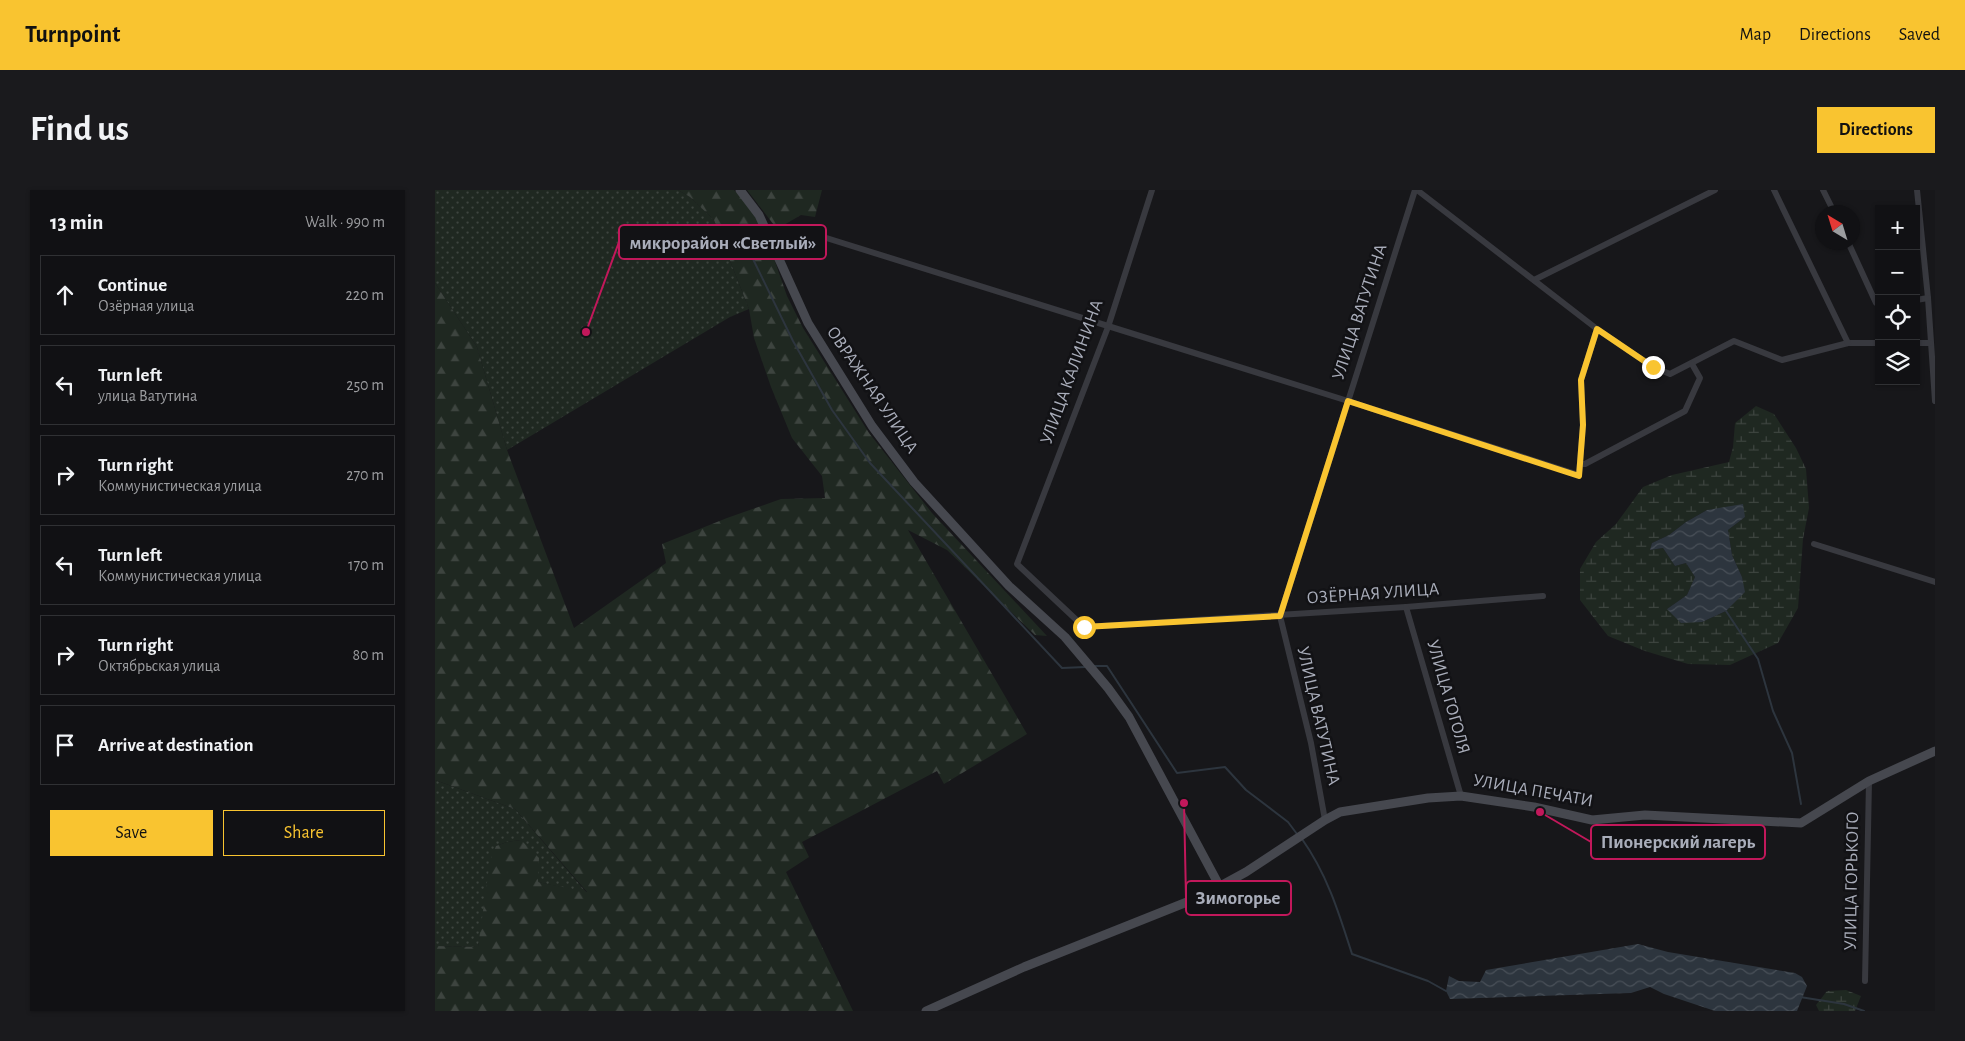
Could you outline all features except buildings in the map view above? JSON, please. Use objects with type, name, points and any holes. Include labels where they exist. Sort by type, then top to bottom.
[{"type":"street","name":"ОВРАЖНАЯ УЛИЦА","points":[[740,190],[759,214],[808,323],[872,426],[914,482],[1009,586],[1065,637],[1108,688],[1129,717],[1220,887]]},
{"type":"street","name":"УЛИЦА КАЛИНИНА","points":[[1084,627],[1017,564],[1108,327],[1151,190]]},
{"type":"street","points":[[1416,190],[1597,329],[1653,367],[1670,374],[1734,341],[1782,360],[1848,343],[1875,343]]},
{"type":"street","name":"УЛИЦА ВАТУТИНА","points":[[1325,820],[1311,743],[1280,616],[1416,190]]},
{"type":"street","points":[[1533,280],[1715,190]]},
{"type":"street","points":[[1774,190],[1848,343]]},
{"type":"street","points":[[1823,190],[1830,205]]},
{"type":"street","points":[[1917,190],[1928,298],[1935,401]]},
{"type":"street","points":[[773,246],[784,243],[804,231],[1348,401],[1579,476],[1583,425],[1581,380],[1597,329]]},
{"type":"street","points":[[1852,250],[1875,301]]},
{"type":"street","points":[[1920,299],[1928,298]]},
{"type":"street","points":[[1920,343],[1930,343]]},
{"type":"street","points":[[1580,464],[1585,464],[1685,410],[1700,378],[1692,364]]},
{"type":"street","points":[[1813,544],[1935,582]]},
{"type":"street","name":"ОЗЁРНАЯ УЛИЦА","points":[[1084,627],[1280,616],[1543,596]]},
{"type":"street","name":"УЛИЦА ГОГОЛЯ","points":[[1406,607],[1461,796]]},
{"type":"street","name":"УЛИЦА ПЕЧАТИ","points":[[926,1011],[1111,931],[1183,905],[1220,887],[1340,812],[1428,798],[1461,796],[1486,799],[1592,820],[1645,815],[1801,823],[1869,781],[1935,751]]},
{"type":"street","name":"УЛИЦА ГОРЬКОГО","points":[[1865,981],[1869,781]]},
{"type":"green space","points":[[435,190],[678,190],[690,197],[714,220],[749,309],[730,317],[507,450],[477,347],[435,283]]},
{"type":"green space","points":[[678,190],[734,190],[758,213],[787,296],[803,328],[869,433],[932,513],[1047,636],[1035,635],[947,550],[908,530],[1027,734],[944,784],[937,771],[802,842],[809,857],[786,872],[853,1011],[435,1011],[435,946],[478,947],[490,861],[496,846],[521,840],[539,858],[538,882],[587,892],[515,809],[435,780],[435,283],[477,347],[507,450],[574,628],[666,563],[662,544],[781,499],[825,498],[822,476],[792,438],[771,387],[754,338],[749,309],[714,220],[690,197]]},
{"type":"green space","points":[[747,190],[822,190],[815,217],[801,215],[777,229]]},
{"type":"green space","points":[[1756,406],[1774,414],[1796,448],[1806,469],[1809,508],[1803,539],[1798,608],[1778,643],[1730,665],[1688,664],[1645,651],[1608,636],[1580,600],[1580,569],[1596,542],[1616,524],[1643,487],[1672,475],[1729,462],[1733,447],[1735,423]],"holes":[[[1723,509],[1745,517],[1728,530],[1732,555],[1742,577],[1744,592],[1726,611],[1702,622],[1667,609],[1687,595],[1695,577],[1686,563],[1675,566],[1663,548],[1650,550],[1652,543],[1669,535],[1686,522],[1707,510]]]},
{"type":"green space","points":[[435,780],[515,809],[587,893],[538,882],[521,840],[507,842],[496,846],[478,947],[435,946]]},
{"type":"green space","points":[[1846,990],[1861,996],[1855,1011],[1819,1011],[1816,1005],[1827,991]]},
{"type":"water","points":[[1743,504],[1745,517],[1728,530],[1732,555],[1742,577],[1745,592],[1726,611],[1702,622],[1681,623],[1667,609],[1687,595],[1695,577],[1686,563],[1675,566],[1663,548],[1650,550],[1652,543],[1669,535],[1686,522],[1707,510]]},
{"type":"water","points":[[1638,944],[1668,952],[1795,973],[1802,977],[1807,986],[1797,1011],[1715,1011],[1664,994],[1650,987],[1631,993],[1450,999],[1446,991],[1449,976],[1459,981],[1480,982],[1486,970]]},
{"type":"waterway","points":[[752,257],[793,341],[832,410],[870,463],[1062,668],[1085,667]]},
{"type":"waterway","points":[[1726,611],[1758,659],[1773,711],[1792,753],[1801,804]]},
{"type":"waterway","points":[[1095,666],[1107,666],[1177,773],[1225,767],[1246,790],[1288,822],[1297,834]]},
{"type":"waterway","points":[[1302,839],[1319,866],[1337,909],[1352,954],[1428,981],[1446,991]]},
{"type":"waterway","points":[[1800,997],[1844,1004],[1864,1011]]},
{"type":"place","name":"микрорайон «Светлый»","points":[[586,332]]},
{"type":"place","name":"Зимогорье","points":[[1184,803]]},
{"type":"place","name":"Пионерский лагерь","points":[[1540,812]]},
{"type":"route","points":[[1084,627],[1280,616],[1348,401],[1579,476],[1583,425],[1581,380],[1597,329],[1653,367]]}]
